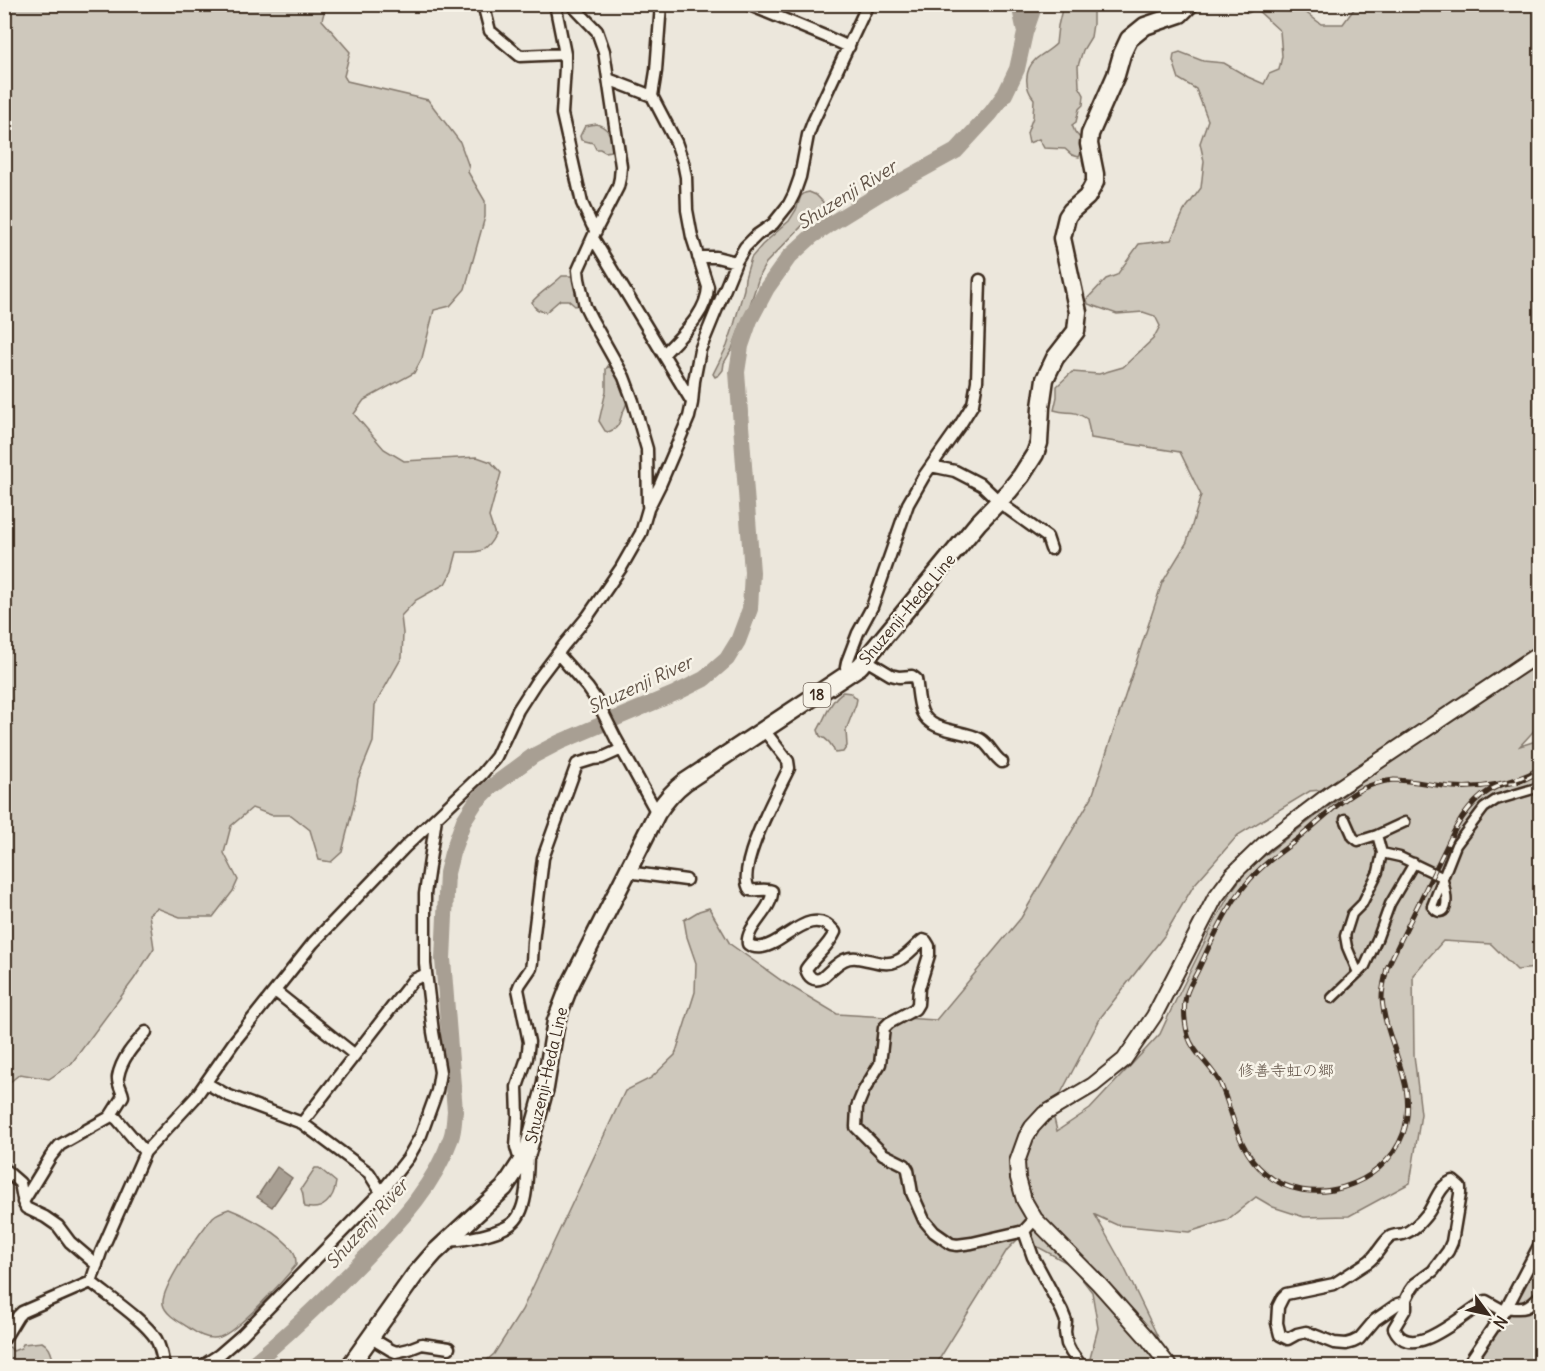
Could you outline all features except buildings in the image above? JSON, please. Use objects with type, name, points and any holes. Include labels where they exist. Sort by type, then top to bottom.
[{"type":"main road","name":"Shuzenji-Heda Line","points":[[350,1366],[414,1276],[447,1240],[504,1188],[526,1154],[545,1088],[556,1021],[569,987],[657,813],[668,797],[675,789],[860,666],[945,561],[1021,476],[1035,454],[1039,443],[1045,378],[1054,358],[1076,331],[1078,321],[1062,238],[1071,211],[1087,197],[1095,182],[1089,144],[1090,134],[1129,39],[1145,27],[1180,14],[1190,4]]},
{"type":"street","points":[[498,4],[483,6],[490,31],[520,56],[565,54]]},
{"type":"street","points":[[555,4],[566,67],[562,114],[582,203],[594,234],[692,403]]},
{"type":"street","points":[[571,4],[597,31],[604,51],[621,166],[618,187],[594,234],[579,270],[579,279],[585,306],[624,377],[633,401],[647,449],[648,508]]},
{"type":"street","points":[[661,4],[652,96],[654,104],[676,142],[683,162],[689,222],[708,287],[706,300],[700,313],[664,354]]},
{"type":"street","points":[[747,4],[849,47]]},
{"type":"street","points":[[4,1339],[22,1312],[91,1282],[145,1152],[183,1113],[207,1083],[234,1042],[313,943],[405,847],[496,758],[526,696],[588,616],[621,568],[641,533],[648,508],[680,439],[692,403],[700,350],[736,262],[746,247],[757,235],[773,224],[789,204],[800,177],[811,129],[868,4]]},
{"type":"street","points":[[608,79],[652,96]]},
{"type":"street","points":[[698,257],[716,257],[736,262]]},
{"type":"street","points":[[849,674],[846,662],[872,607],[902,517],[931,466],[973,404],[977,381],[980,280]]},
{"type":"street","points":[[931,466],[955,471],[982,485],[999,501],[1047,537],[1051,549]]},
{"type":"street","points":[[1169,1366],[1099,1284],[1035,1219],[1024,1200],[1018,1178],[1017,1162],[1026,1137],[1044,1114],[1093,1085],[1124,1060],[1154,1016],[1215,898],[1233,874],[1264,844],[1331,793],[1540,653]]},
{"type":"street","points":[[558,654],[597,701],[657,813]]},
{"type":"street","points":[[866,660],[891,675],[914,677],[920,709],[926,718],[936,726],[978,738],[1002,762]]},
{"type":"street","points":[[764,730],[788,761],[789,768],[755,840],[748,861],[746,875],[748,888],[757,891],[770,890],[773,894],[747,938],[748,944],[755,947],[766,946],[804,924],[824,923],[835,932],[833,938],[806,969],[807,975],[818,980],[845,959],[895,962],[923,940],[926,941],[929,946],[929,955],[919,988],[918,1004],[915,1009],[884,1028],[880,1064],[864,1090],[857,1107],[856,1127],[883,1154],[905,1165],[912,1193],[924,1220],[934,1232],[951,1244],[972,1243],[1024,1231],[1035,1219]]},
{"type":"street","points":[[447,1240],[454,1241],[507,1227],[517,1220],[523,1209],[528,1172],[526,1154],[518,1154],[516,1147],[517,1087],[529,1041],[518,989],[531,968],[543,858],[577,764],[602,758],[619,744]]},
{"type":"street","points":[[1382,853],[1400,857],[1442,877],[1456,845],[1484,808],[1496,800],[1540,788]]},
{"type":"street","points":[[202,1366],[242,1335],[381,1192],[408,1158],[421,1136],[437,1091],[440,1072],[432,1032],[426,974],[425,894],[436,818]]},
{"type":"street","points":[[1345,819],[1353,837],[1358,841],[1406,822]]},
{"type":"street","points":[[1358,973],[1345,936],[1353,914],[1362,904],[1374,881],[1382,853],[1377,835]]},
{"type":"street","points":[[1332,998],[1365,966],[1390,904],[1414,863]]},
{"type":"street","points":[[627,872],[686,880]]},
{"type":"street","points":[[302,1123],[413,980],[426,974]]},
{"type":"street","points":[[275,991],[355,1055]]},
{"type":"street","points":[[23,1202],[60,1145],[111,1115],[123,1096],[117,1080],[125,1058],[146,1032]]},
{"type":"street","points":[[207,1083],[227,1095],[302,1123],[369,1173],[381,1192]]},
{"type":"street","points":[[111,1115],[145,1152]]},
{"type":"street","points":[[4,1169],[20,1183],[26,1208],[58,1226],[70,1242],[97,1265]]},
{"type":"street","points":[[1406,1302],[1398,1304],[1375,1320],[1359,1339],[1347,1344],[1328,1341],[1306,1332],[1288,1339],[1280,1335],[1278,1330],[1278,1307],[1286,1294],[1334,1284],[1374,1258],[1390,1237],[1408,1232],[1418,1225],[1445,1185],[1453,1181],[1460,1187],[1460,1194],[1452,1242],[1433,1271],[1415,1284],[1406,1299],[1406,1302],[1406,1308],[1394,1328],[1401,1337],[1413,1341],[1430,1338],[1486,1301],[1506,1309],[1515,1309],[1528,1307],[1540,1296]]},
{"type":"street","points":[[1024,1231],[1033,1257],[1062,1311],[1066,1321],[1065,1332],[1068,1344],[1081,1366]]},
{"type":"street","points":[[1467,1366],[1506,1309],[1540,1244]]},
{"type":"street","points":[[91,1282],[156,1338],[162,1352],[164,1366]]},
{"type":"street","points":[[371,1338],[396,1352],[422,1344],[449,1348]]},
{"type":"green space","points":[[5,4],[326,5],[322,20],[350,52],[344,76],[347,81],[428,100],[460,142],[469,167],[468,172],[485,201],[485,217],[465,289],[450,306],[434,310],[422,358],[414,373],[364,400],[354,414],[384,449],[404,461],[477,457],[491,462],[501,473],[489,517],[495,535],[488,546],[480,551],[457,552],[452,571],[445,584],[416,600],[401,616],[402,657],[375,705],[373,742],[358,779],[342,852],[331,862],[319,860],[310,830],[291,815],[271,815],[252,808],[231,826],[224,853],[238,880],[233,891],[213,917],[180,917],[157,908],[149,914],[154,948],[71,1064],[49,1079],[20,1074],[5,1086]]},
{"type":"green space","points":[[1063,5],[1089,5],[1093,9],[1091,37],[1083,50],[1078,66],[1079,86],[1084,95],[1083,105],[1079,109],[1076,122],[1072,125],[1080,138],[1082,150],[1079,157],[1065,149],[1044,148],[1039,139],[1029,143],[1027,133],[1033,117],[1034,99],[1028,89],[1027,73],[1036,59],[1056,44]]},
{"type":"green space","name":"修善寺虹の郷","points":[[1244,5],[1296,5],[1321,24],[1343,24],[1357,5],[1540,5],[1540,724],[1520,746],[1540,738],[1540,957],[1536,968],[1517,970],[1491,944],[1443,941],[1413,975],[1414,1055],[1421,1114],[1410,1183],[1349,1216],[1304,1217],[1273,1207],[1256,1197],[1227,1220],[1189,1232],[1117,1225],[1095,1215],[1123,1265],[1172,1366],[1088,1366],[1098,1328],[1092,1292],[1071,1265],[1020,1237],[1007,1250],[935,1366],[480,1366],[494,1354],[522,1310],[625,1091],[651,1078],[675,1055],[695,992],[696,963],[684,920],[709,908],[730,944],[782,981],[837,1014],[936,1020],[1021,918],[1092,797],[1162,583],[1187,542],[1201,495],[1180,452],[1091,438],[1087,419],[1073,413],[1054,410],[1057,386],[1072,372],[1099,374],[1123,367],[1153,339],[1160,326],[1155,316],[1143,312],[1117,314],[1088,304],[1087,299],[1106,279],[1117,275],[1139,244],[1171,240],[1184,211],[1201,188],[1204,161],[1200,143],[1208,120],[1196,89],[1179,79],[1173,61],[1174,54],[1180,52],[1203,61],[1224,63],[1264,84],[1269,74],[1279,70],[1282,56],[1280,31],[1256,9],[1248,13],[1243,9]],"holes":[[[1355,787],[1248,869],[1231,892],[1160,1034],[1090,1109],[1057,1131],[1052,1110],[1101,1017],[1164,936],[1194,885],[1238,835],[1310,791]]]},
{"type":"green space","points":[[596,124],[604,127],[609,133],[615,148],[611,151],[596,149],[593,143],[581,140],[580,136],[585,126]]},
{"type":"green space","points":[[809,192],[823,202],[821,211],[814,219],[805,223],[766,263],[723,370],[715,377],[713,374],[727,346],[734,325],[751,258],[789,221],[801,196]]},
{"type":"green space","points":[[562,276],[573,278],[578,305],[575,306],[568,300],[560,300],[546,312],[535,308],[532,302]]},
{"type":"green space","points":[[608,366],[621,381],[627,400],[618,426],[608,432],[599,421],[606,391]]},
{"type":"green space","points":[[843,692],[851,693],[857,699],[846,730],[847,746],[843,752],[835,753],[829,742],[820,736],[818,730],[832,704]]},
{"type":"green space","points":[[315,1168],[319,1168],[336,1182],[335,1188],[330,1199],[322,1206],[305,1207],[301,1189]]},
{"type":"green space","points":[[229,1209],[281,1238],[294,1253],[296,1265],[260,1305],[238,1325],[220,1337],[211,1338],[198,1334],[169,1314],[164,1308],[164,1296],[183,1259],[207,1224],[216,1214]]},
{"type":"green space","points":[[1540,1232],[1540,1366],[1463,1366],[1482,1341]]},
{"type":"green space","points":[[42,1342],[50,1351],[54,1362],[52,1366],[5,1366],[5,1348],[10,1347],[13,1351],[21,1348],[23,1344]]},
{"type":"shaded area","points":[[277,1167],[292,1178],[272,1207],[257,1197]]},
{"type":"waterway","points":[[1019,4],[1025,32]]},
{"type":"waterway","name":"Shuzenji River","points":[[250,1366],[320,1303],[400,1220],[434,1174],[451,1138],[455,1111],[443,959],[447,873],[464,820],[475,803],[490,788],[533,756],[704,679],[727,659],[738,641],[750,609],[752,572],[737,372],[741,346],[750,320],[767,288],[789,257],[812,236],[887,189],[956,151],[1005,94],[1017,69],[1025,33],[1035,4]]},
{"type":"railway","points":[[1540,768],[1520,778],[1487,786],[1453,787],[1394,780],[1364,788],[1342,801],[1269,861],[1240,892],[1218,929],[1188,989],[1185,1016],[1191,1043],[1218,1079],[1243,1144],[1265,1173],[1283,1184],[1302,1190],[1323,1191],[1343,1187],[1363,1179],[1380,1167],[1393,1152],[1403,1134],[1407,1116],[1407,1099],[1405,1082],[1384,1015],[1382,994],[1387,968],[1451,837],[1472,805],[1495,788],[1518,782],[1540,772]]}]
